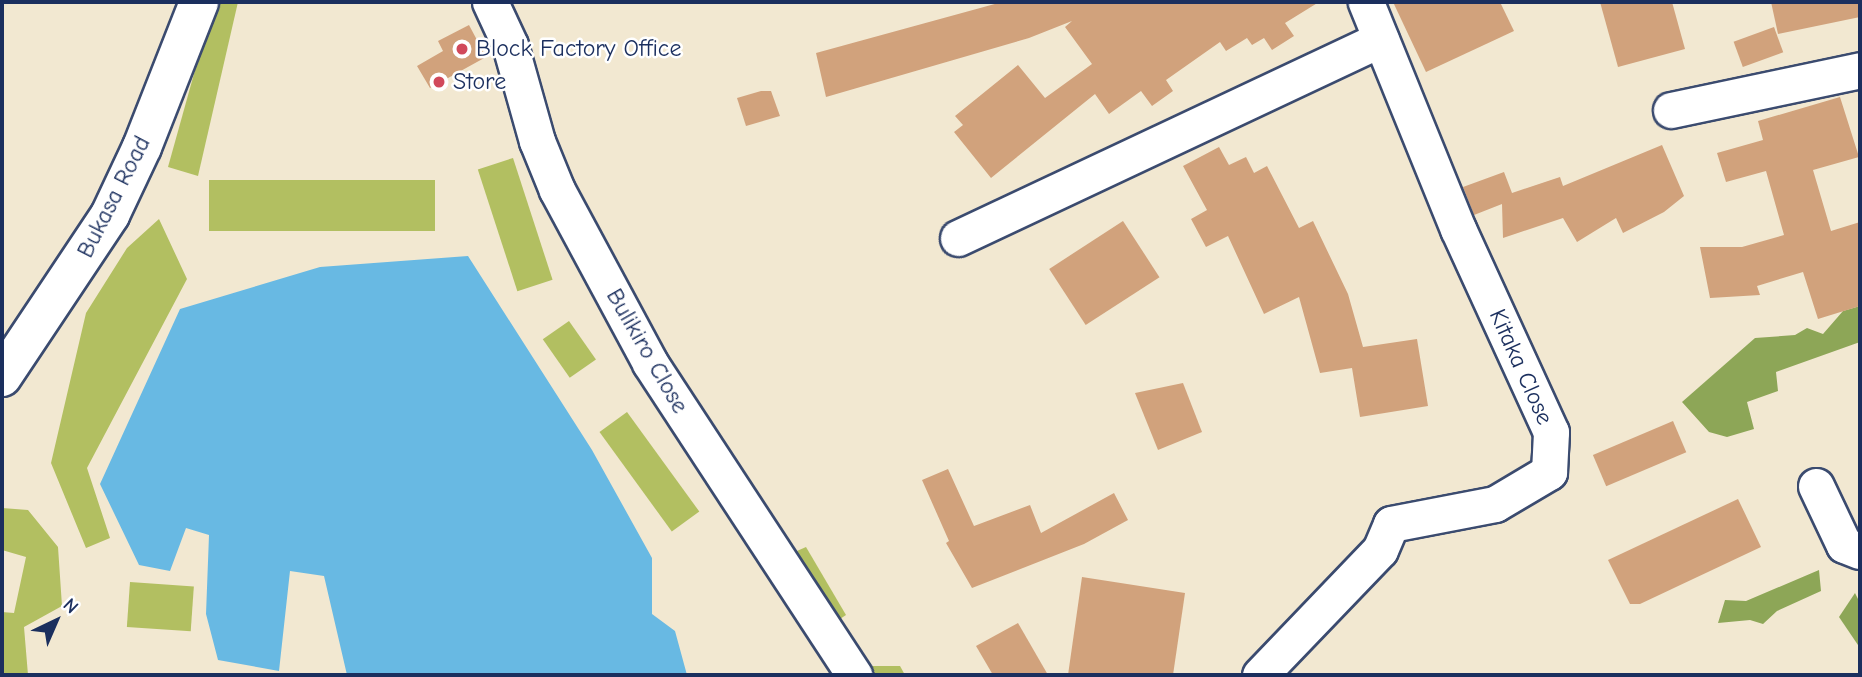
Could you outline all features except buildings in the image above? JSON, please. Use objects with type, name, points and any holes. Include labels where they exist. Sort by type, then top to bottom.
[{"type":"street","name":"Bukasa Road","points":[[2,377],[110,215],[142,147],[199,2]]},
{"type":"street","name":"Bulikiro Close","points":[[491,2],[510,45],[537,141],[557,190],[650,363],[854,675]]},
{"type":"street","name":"Kitaka Close","points":[[1260,675],[1380,550],[1391,524],[1495,504],[1549,472],[1551,432],[1458,229],[1366,2]]},
{"type":"street","points":[[958,237],[1381,39]]},
{"type":"street","points":[[1671,110],[1860,70]]},
{"type":"street","points":[[1816,486],[1844,545],[1860,551]]},
{"type":"green space","points":[[214,2],[238,2],[198,176],[168,167]]},
{"type":"green space","points":[[513,158],[553,280],[517,291],[478,169]]},
{"type":"green space","points":[[209,180],[435,180],[435,231],[209,231]]},
{"type":"green space","points":[[159,219],[187,279],[87,468],[110,538],[86,548],[51,463],[86,313],[127,248]]},
{"type":"green space","points":[[1860,306],[1860,342],[1776,372],[1778,391],[1747,402],[1754,429],[1727,437],[1709,432],[1682,402],[1755,338],[1795,335],[1807,328],[1823,334],[1843,311]]},
{"type":"green space","points":[[569,321],[596,360],[570,378],[543,339]]},
{"type":"green space","points":[[627,412],[699,512],[672,531],[599,432]]},
{"type":"green space","points":[[2,508],[28,510],[58,547],[62,606],[24,627],[28,675],[2,675],[2,612],[14,613],[26,557],[2,550]]},
{"type":"green space","points":[[806,547],[846,615],[834,623],[781,558]]},
{"type":"green space","points":[[1819,570],[1821,591],[1777,611],[1763,624],[1750,620],[1718,623],[1725,600],[1746,601]]},
{"type":"green space","points":[[130,582],[194,586],[191,631],[127,627]]},
{"type":"green space","points":[[1855,593],[1860,603],[1860,648],[1839,617]]},
{"type":"green space","points":[[864,666],[900,666],[905,675],[870,675]]},
{"type":"water","points":[[468,256],[592,450],[652,558],[652,614],[675,631],[687,675],[347,675],[324,576],[290,571],[279,671],[218,660],[206,614],[209,535],[186,528],[170,571],[139,565],[100,484],[180,309],[320,267]]},
{"type":"place","name":"Block Factory Office","points":[[462,49]]},
{"type":"place","name":"Store","points":[[439,82]]}]
